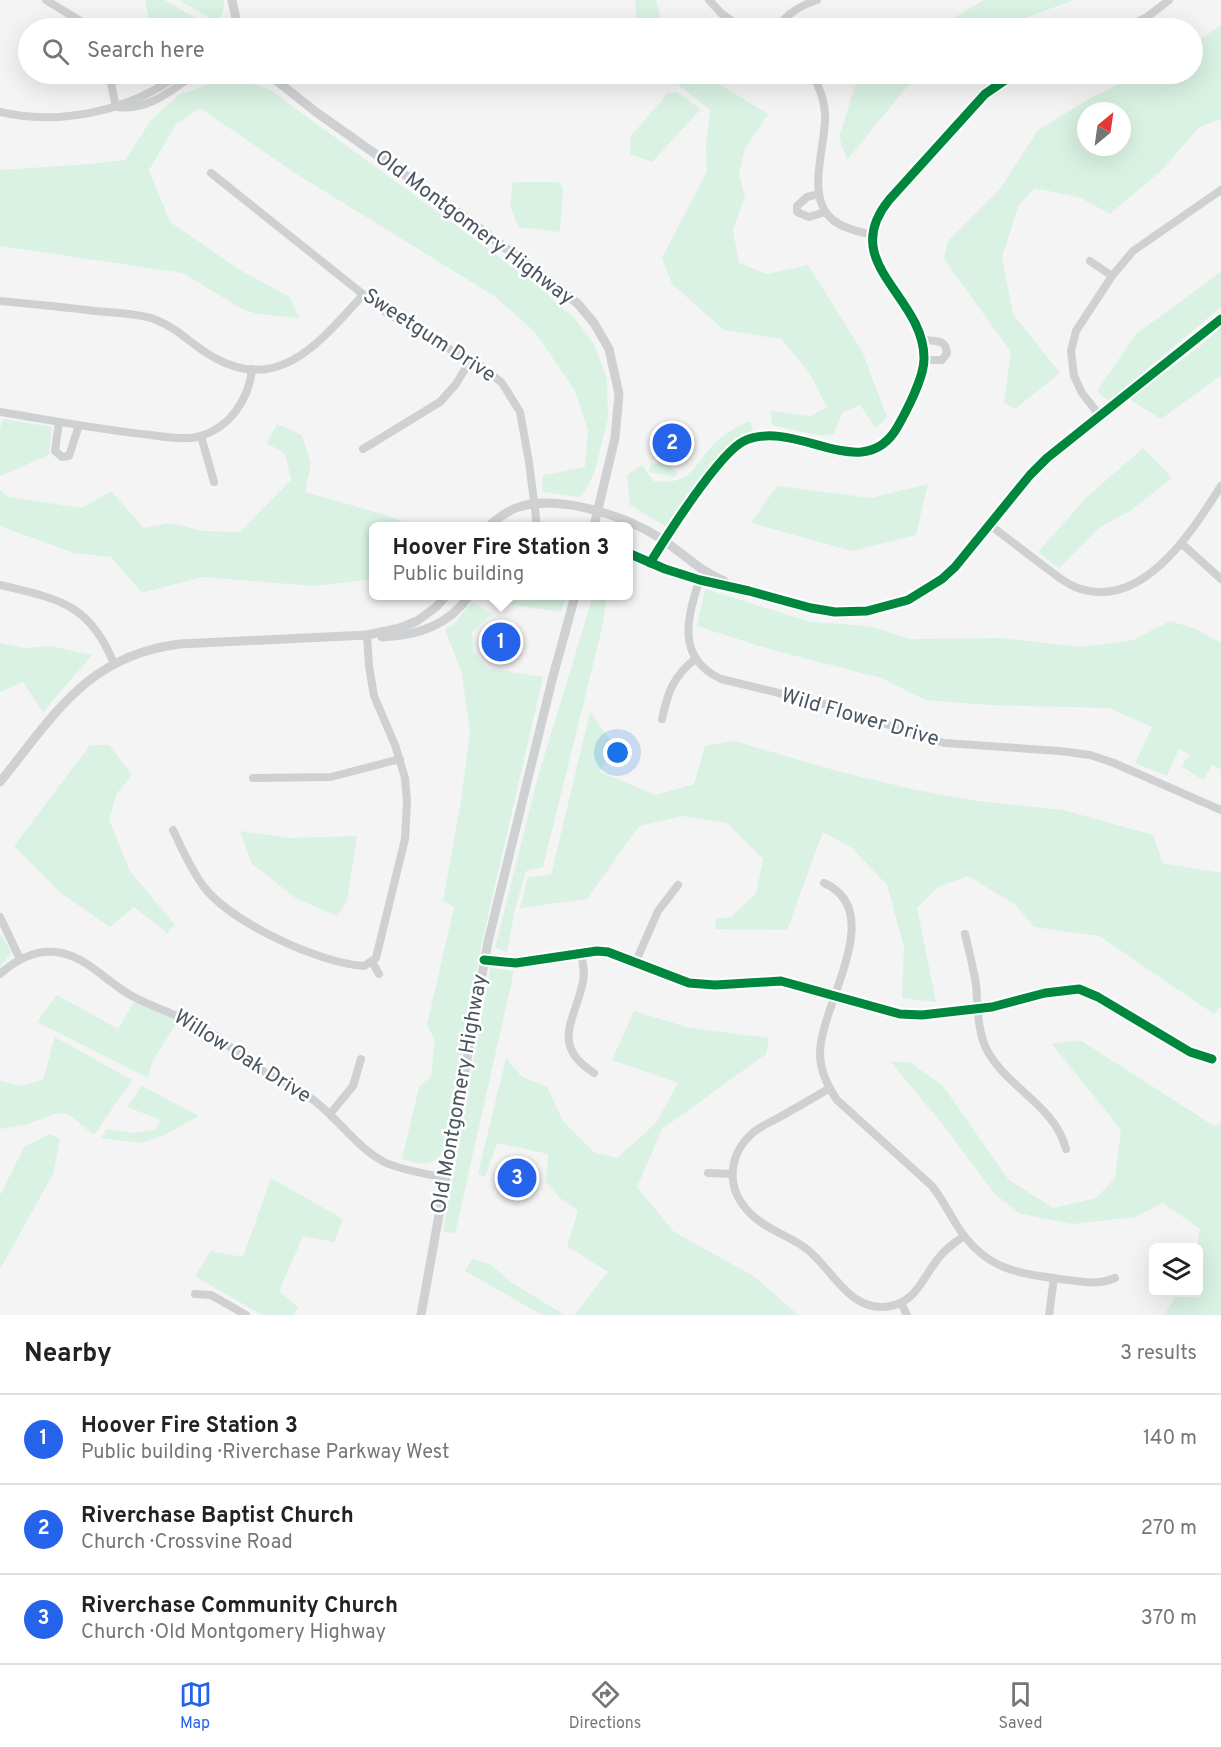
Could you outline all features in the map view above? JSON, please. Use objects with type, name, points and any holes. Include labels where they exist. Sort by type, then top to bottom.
[{"type":"street","points":[[46,0],[76,18]]},
{"type":"street","points":[[232,0],[236,18]]},
{"type":"street","points":[[709,0],[726,18]]},
{"type":"street","points":[[786,18],[796,10],[817,0]]},
{"type":"street","points":[[1145,18],[1169,0]]},
{"type":"street","points":[[111,84],[116,106]]},
{"type":"street","points":[[0,112],[51,118],[116,106],[151,92],[163,84]]},
{"type":"street","points":[[116,106],[128,108],[146,105],[181,84]]},
{"type":"street","name":"Old Montgomery Highway","points":[[281,84],[559,288],[578,304],[594,323],[609,349],[619,394],[615,438],[595,522]]},
{"type":"street","points":[[817,84],[822,95],[825,115],[819,194],[825,212],[842,226],[872,235]]},
{"type":"street","points":[[650,563],[721,463],[742,442],[757,436],[774,435],[857,453],[871,450],[885,443],[898,426],[915,390],[924,360],[921,339],[915,322],[876,259],[872,235],[877,217],[889,200],[985,94],[1000,84]]},
{"type":"street","name":"Sweetgum Drive","points":[[211,172],[363,295],[413,330],[471,359],[502,383],[520,412],[536,522]]},
{"type":"street","points":[[1100,416],[1078,387],[1074,376],[1071,351],[1077,331],[1112,276],[1133,251],[1221,190]]},
{"type":"street","points":[[819,194],[803,200],[797,206],[797,212],[809,217],[825,212]]},
{"type":"street","points":[[1090,261],[1112,276]]},
{"type":"street","points":[[0,301],[151,318],[182,333],[215,358],[252,369],[277,366],[301,357],[314,347],[363,295]]},
{"type":"street","points":[[633,555],[650,563],[829,611],[867,611],[908,600],[942,579],[968,554],[1038,466],[1221,320]]},
{"type":"street","points":[[921,339],[940,341],[946,347],[947,354],[942,360],[924,360]]},
{"type":"street","points":[[363,449],[440,402],[456,384],[471,359]]},
{"type":"street","points":[[0,412],[175,438],[201,436],[218,428],[235,412],[248,389],[252,369]]},
{"type":"street","points":[[58,422],[55,451],[62,457],[69,456],[72,451],[79,425]]},
{"type":"street","points":[[201,436],[214,482]]},
{"type":"street","points":[[990,525],[1065,582],[1076,588],[1099,593],[1131,587],[1148,575],[1197,525],[1221,486]]},
{"type":"street","points":[[494,522],[512,509],[534,504],[563,504],[597,511],[627,522]]},
{"type":"street","points":[[633,524],[664,541],[701,575]]},
{"type":"street","points":[[1181,543],[1221,579]]},
{"type":"street","name":"Wild Flower Drive","points":[[701,575],[687,629],[689,645],[708,672],[721,680],[828,705],[933,741],[1090,755],[1114,763],[1221,810]]},
{"type":"street","points":[[0,585],[43,596],[71,607],[100,635],[114,664]]},
{"type":"street","points":[[0,782],[66,700],[90,678],[114,664],[150,649],[180,644],[367,635],[400,628],[417,621],[436,608],[443,600]]},
{"type":"street","points":[[367,635],[383,637],[412,635],[448,618],[465,600]]},
{"type":"street","name":"Old Montgomery Highway","points":[[421,1315],[484,960],[552,680],[574,600]]},
{"type":"street","points":[[173,830],[194,872],[206,889],[222,905],[307,953],[359,966],[372,962],[379,952],[407,822],[406,785],[399,759],[374,696],[367,635]]},
{"type":"street","points":[[662,719],[670,687],[680,672],[696,658]]},
{"type":"street","points":[[253,778],[331,777],[399,759]]},
{"type":"street","points":[[824,882],[842,894],[847,901],[852,919],[852,938],[824,1030],[820,1053],[822,1067],[837,1100],[932,1186],[964,1236],[998,1266],[1017,1272],[1093,1283],[1106,1282],[1115,1278]]},
{"type":"street","points":[[636,961],[658,911],[678,885]]},
{"type":"street","points":[[0,917],[20,959]]},
{"type":"street","points":[[965,934],[973,966],[985,1045],[995,1064],[1045,1112],[1059,1132],[1066,1149]]},
{"type":"street","name":"Willow Oak Drive","points":[[0,974],[20,959],[33,954],[50,952],[74,957],[134,997],[176,1014],[207,1030],[255,1066],[304,1094],[330,1114],[360,1145],[384,1161],[399,1168],[446,1178]]},
{"type":"street","points":[[484,960],[516,963],[608,952],[636,961],[677,979],[698,984],[781,981],[900,1014],[922,1015],[1007,1005],[1045,993],[1078,989],[1098,997],[1190,1052],[1212,1059]]},
{"type":"street","points":[[581,954],[584,978],[572,1016],[570,1044],[575,1059],[594,1073]]},
{"type":"street","points":[[372,962],[380,974]]},
{"type":"street","points":[[330,1114],[353,1086],[361,1059]]},
{"type":"street","points":[[830,1088],[752,1134],[740,1149],[732,1174],[735,1193],[749,1213],[807,1250],[852,1297],[880,1307],[902,1303],[913,1295],[943,1252],[964,1236]]},
{"type":"street","points":[[708,1173],[732,1174]]},
{"type":"street","points":[[1049,1315],[1054,1278]]},
{"type":"street","points":[[195,1294],[212,1295],[246,1315]]},
{"type":"street","points":[[902,1303],[907,1315]]},
{"type":"green space","points":[[145,0],[164,0],[196,18],[149,18]]},
{"type":"green space","points":[[179,0],[224,0],[221,18],[210,18]]},
{"type":"green space","points":[[635,0],[656,0],[660,18],[637,18]]},
{"type":"green space","points":[[984,0],[1074,0],[1024,18],[954,18]]},
{"type":"green space","points":[[1221,25],[1221,119],[1199,127],[1162,170],[1110,214],[1081,198],[1035,188],[1019,205],[1002,257],[1013,314],[1060,373],[1015,409],[1004,402],[1011,352],[944,259],[948,241],[1000,189],[1038,130],[1077,106],[1077,156],[1131,156],[1131,102],[1084,102],[1119,84],[1203,84],[1203,37]]},
{"type":"green space","points":[[210,84],[250,84],[269,89],[533,282],[574,318],[594,344],[607,379],[608,418],[595,470],[586,490],[579,497],[542,492],[543,475],[585,467],[588,431],[575,391],[535,332],[494,296],[295,173],[200,108],[177,123],[149,170],[170,222],[240,270],[290,297],[299,318],[258,314],[242,309],[183,273],[0,246],[0,170],[125,160],[151,120],[180,94]]},
{"type":"green space","points":[[678,84],[718,84],[768,114],[745,149],[739,174],[745,196],[733,230],[739,263],[767,274],[808,265],[862,351],[887,417],[876,428],[860,405],[842,413],[834,434],[823,436],[772,425],[771,411],[811,416],[827,407],[809,372],[781,339],[724,330],[672,284],[662,258],[707,171],[706,146],[710,110]]},
{"type":"green space","points":[[858,84],[909,84],[847,160],[839,137]]},
{"type":"green space","points":[[676,92],[701,109],[652,162],[630,154],[631,136],[668,93]]},
{"type":"green space","points":[[513,182],[558,182],[563,187],[560,232],[518,227],[510,205]]},
{"type":"green space","points":[[1221,272],[1221,307],[1109,401],[1097,391],[1136,334]]},
{"type":"green space","points":[[1221,327],[1221,375],[1161,419],[1129,399],[1199,347]]},
{"type":"green space","points":[[3,419],[52,427],[49,455],[0,476],[0,429]]},
{"type":"green space","points":[[750,421],[753,431],[731,442],[665,526],[630,505],[627,475],[642,465],[653,481],[666,482],[683,478],[695,468],[718,440]]},
{"type":"green space","points":[[277,424],[302,435],[311,464],[305,492],[404,522],[369,522],[369,579],[315,586],[202,577],[142,593],[111,557],[74,553],[0,526],[0,490],[8,497],[82,508],[111,491],[144,528],[170,523],[203,531],[240,532],[291,480],[285,454],[267,443]]},
{"type":"green space","points":[[1143,448],[1172,478],[1130,511],[1100,527],[1059,568],[1038,552],[1087,497]]},
{"type":"green space","points":[[661,461],[672,462],[671,468],[678,474],[675,477],[649,472],[651,463],[656,464]]},
{"type":"green space","points":[[928,484],[916,535],[852,551],[751,523],[777,486],[871,498]]},
{"type":"green space","points":[[705,589],[811,622],[868,626],[911,639],[999,638],[1082,647],[1133,640],[1170,621],[1196,629],[1221,643],[1221,769],[1212,765],[1203,780],[1181,766],[1190,755],[1179,749],[1167,776],[1135,763],[1152,727],[1109,708],[989,705],[925,700],[881,678],[769,649],[697,626]]},
{"type":"green space","points":[[495,600],[565,600],[561,612],[499,603]]},
{"type":"green space","points":[[592,600],[606,600],[602,628],[543,867],[526,871],[515,909],[507,952],[495,948],[537,780]]},
{"type":"green space","points":[[472,602],[492,614],[472,632],[473,651],[487,668],[543,677],[482,942],[446,1147],[432,1162],[422,1164],[402,1159],[419,1087],[431,1076],[435,1041],[427,1025],[454,907],[443,901],[461,801],[470,732],[462,674],[445,629],[453,625]]},
{"type":"green space","points":[[0,643],[24,648],[50,646],[92,655],[43,712],[23,682],[0,692]]},
{"type":"green space","points":[[590,712],[615,747],[600,772],[656,795],[694,784],[705,746],[734,741],[841,772],[916,790],[978,801],[1063,810],[1153,835],[1163,863],[1221,873],[1221,1006],[1214,1014],[1099,936],[1034,927],[1016,905],[968,876],[938,887],[917,908],[936,1002],[902,998],[904,947],[887,885],[852,848],[823,832],[787,930],[715,929],[716,919],[731,917],[756,893],[763,859],[727,823],[683,816],[639,826],[587,899],[520,908],[528,877],[551,875]]},
{"type":"green space","points":[[90,745],[109,745],[132,775],[117,793],[109,820],[130,871],[175,925],[167,933],[134,907],[110,927],[61,893],[14,846]]},
{"type":"green space","points":[[240,831],[288,838],[357,836],[347,901],[337,916],[297,899],[252,864]]},
{"type":"green space","points":[[0,934],[12,952],[0,966]]},
{"type":"green space","points":[[490,968],[514,971],[455,1234],[443,1231]]},
{"type":"green space","points":[[57,995],[118,1029],[134,1002],[178,1021],[153,1060],[148,1078],[37,1022]]},
{"type":"green space","points":[[634,1011],[690,1028],[769,1038],[766,1054],[662,1129],[637,1187],[674,1232],[755,1277],[798,1315],[574,1315],[608,1272],[567,1246],[578,1211],[560,1198],[546,1182],[548,1154],[497,1143],[485,1177],[478,1174],[506,1058],[522,1077],[547,1087],[563,1121],[594,1152],[617,1158],[656,1123],[678,1083],[612,1060]]},
{"type":"green space","points":[[55,1037],[132,1080],[94,1135],[68,1114],[57,1113],[25,1125],[0,1129],[0,1081],[21,1086],[43,1080]]},
{"type":"green space","points":[[1080,1040],[1214,1126],[1221,1123],[1221,1315],[1164,1315],[1175,1297],[1203,1297],[1203,1243],[1198,1243],[1200,1229],[1163,1203],[1135,1217],[1072,1224],[1021,1214],[995,1194],[944,1126],[890,1061],[911,1063],[943,1086],[1008,1179],[1053,1208],[1096,1198],[1115,1178],[1121,1130],[1052,1044]]},
{"type":"green space","points":[[142,1086],[199,1116],[162,1136],[141,1143],[101,1138],[107,1129],[134,1133],[155,1130],[161,1120],[127,1107]]},
{"type":"green space","points":[[50,1134],[60,1139],[53,1174],[0,1269],[0,1195],[24,1147]]},
{"type":"green space","points":[[271,1178],[343,1219],[334,1242],[303,1236],[279,1291],[298,1307],[294,1315],[262,1315],[195,1276],[211,1251],[243,1257]]},
{"type":"green space","points":[[472,1259],[490,1264],[512,1283],[565,1315],[542,1315],[465,1271]]},
{"type":"cycle path","points":[[650,563],[707,478],[721,461],[744,441],[764,436],[786,437],[848,452],[867,451],[884,443],[898,426],[918,384],[924,359],[921,337],[912,317],[877,262],[873,243],[876,223],[889,200],[985,94],[1000,84]]},
{"type":"cycle path","points":[[633,555],[665,569],[700,580],[835,612],[867,611],[908,600],[942,579],[955,567],[1030,475],[1047,458],[1221,319]]},
{"type":"cycle path","points":[[484,960],[516,963],[597,951],[608,952],[689,983],[715,985],[781,981],[900,1014],[922,1015],[992,1007],[1045,993],[1079,989],[1098,997],[1190,1052],[1212,1059]]},
{"type":"place","name":"Riverchase Baptist Church","points":[[672,443]]},
{"type":"place","name":"Hoover Fire Station 3","points":[[501,642]]},
{"type":"place","name":"Riverchase Community Church","points":[[517,1178]]}]
